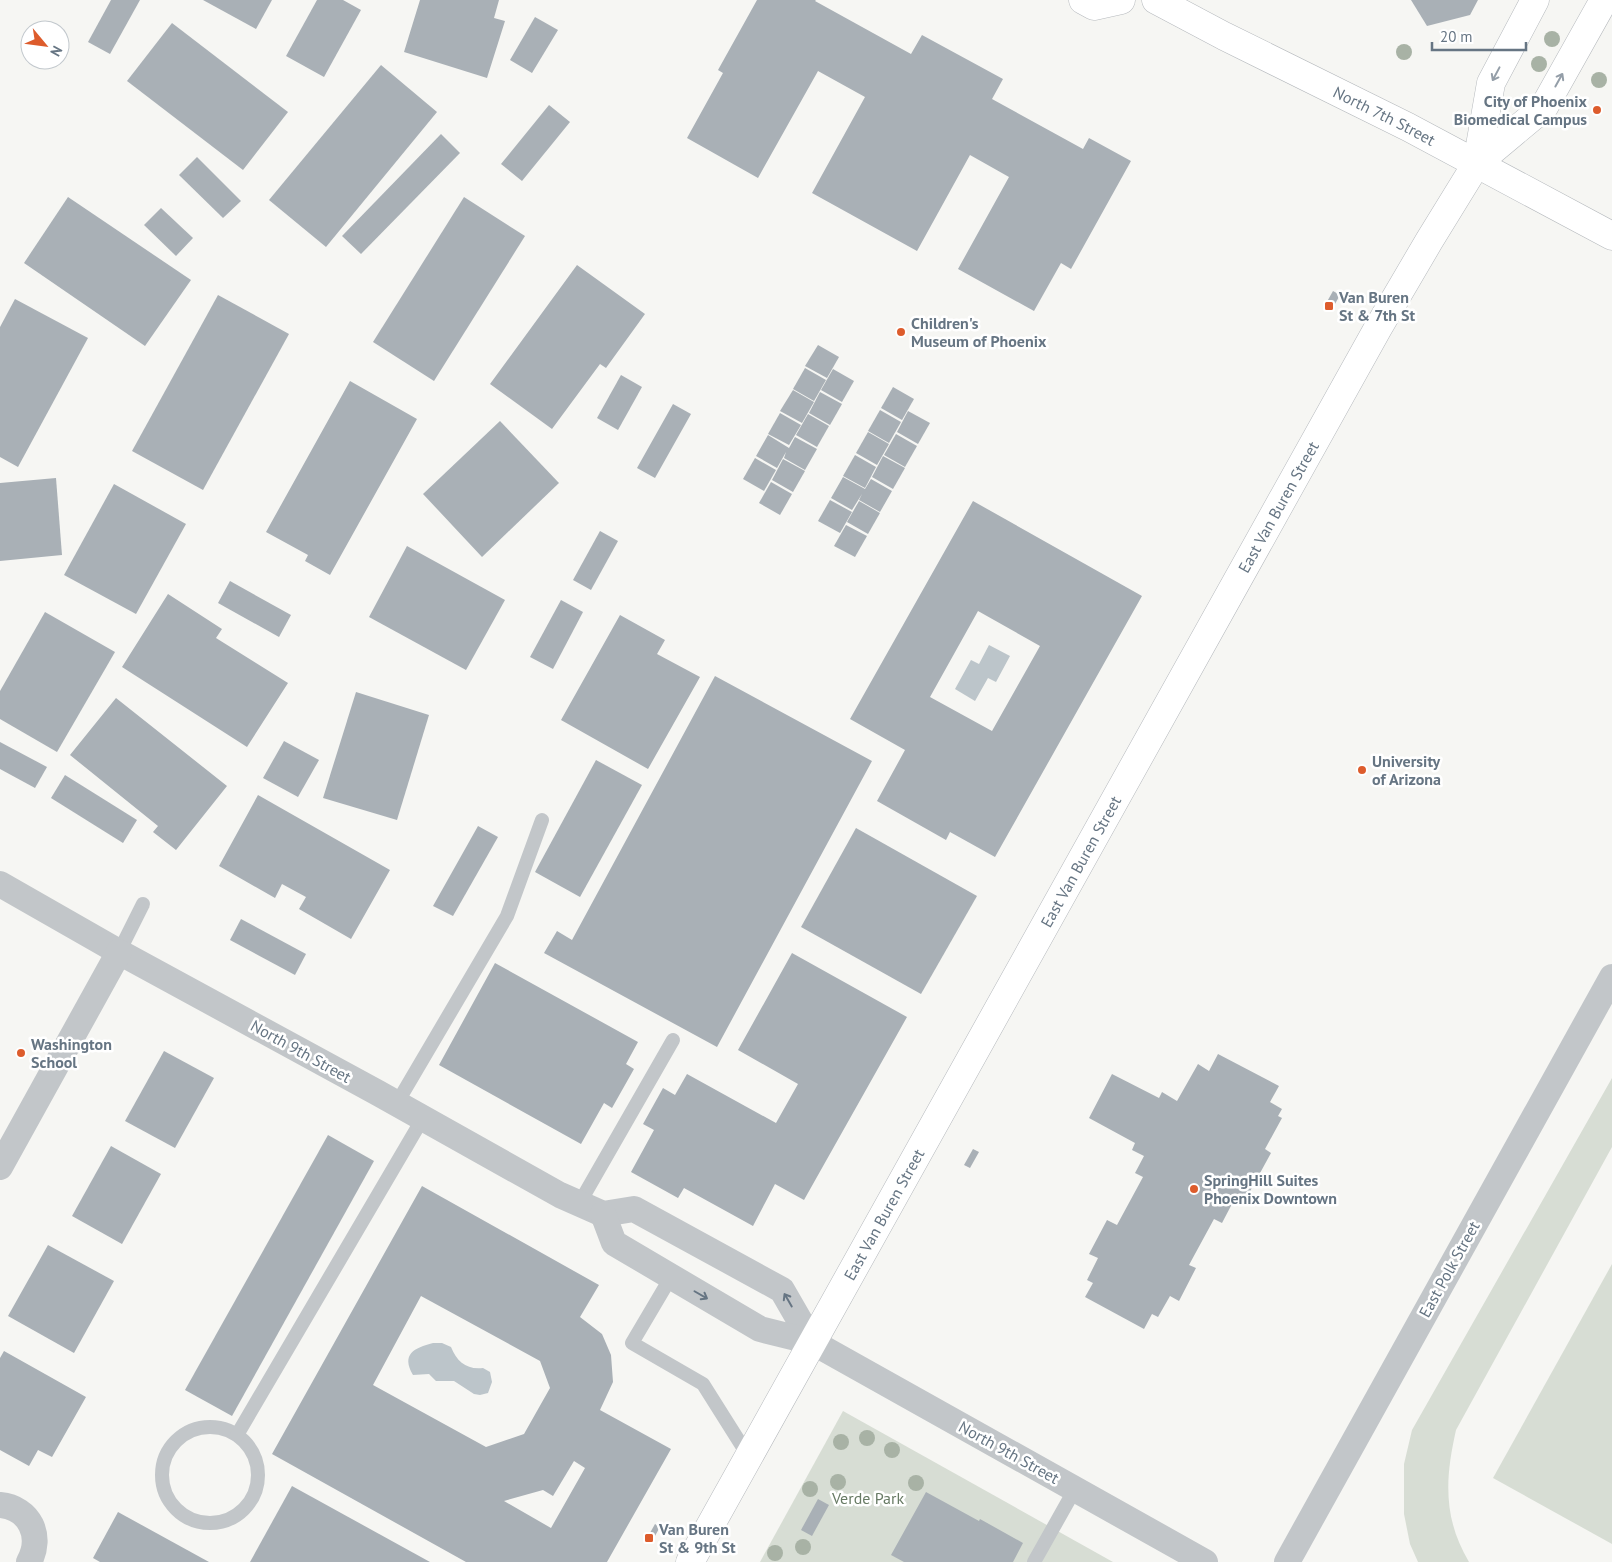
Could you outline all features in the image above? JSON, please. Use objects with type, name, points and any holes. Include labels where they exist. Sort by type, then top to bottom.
[{"type":"main road","points":[[1083,0],[1094,6],[1121,0]]},
{"type":"main road","name":"North 7th Street","points":[[1156,0],[1224,36],[1408,127],[1612,236]]},
{"type":"main road","name":"East Van Buren Street","points":[[1477,163],[1491,83],[1535,0]]},
{"type":"main road","name":"East Van Buren Street","points":[[690,1562],[1428,241],[1477,163],[1544,107],[1604,0]]},
{"type":"street","name":"North 9th Street","points":[[0,884],[119,952],[560,1195],[603,1214],[614,1244],[760,1329],[812,1342],[1198,1560]]},
{"type":"street","points":[[0,1166],[119,952]]},
{"type":"street","name":"East Polk Street","points":[[1287,1562],[1612,977]]},
{"type":"street","points":[[603,1214],[634,1209],[782,1290],[812,1342]]},
{"type":"street","points":[[0,1505],[19,1511],[34,1530],[36,1542],[29,1562]]},
{"type":"lane","points":[[397,1104],[507,916],[542,820]]},
{"type":"lane","points":[[119,952],[143,904]]},
{"type":"lane","points":[[579,1204],[673,1040]]},
{"type":"lane","points":[[237,1435],[423,1118]]},
{"type":"lane","points":[[671,1277],[632,1343],[703,1384],[749,1457]]},
{"type":"lane","points":[[207,1427],[223,1428],[237,1435],[249,1446],[256,1459],[258,1475],[255,1490],[248,1504],[237,1514],[222,1521],[207,1523],[192,1519],[179,1512],[169,1499],[163,1484],[162,1468],[167,1452],[177,1440],[191,1431],[207,1427]]},
{"type":"lane","points":[[1034,1562],[1075,1489]]},
{"type":"green space","points":[[1612,1078],[1612,1147],[1456,1430],[1448,1482],[1449,1498],[1454,1530],[1469,1562],[1418,1562],[1410,1544],[1404,1514],[1404,1464],[1412,1430]]},
{"type":"green space","points":[[1612,1264],[1612,1544],[1493,1478]]},
{"type":"green space","name":"Verde Park","points":[[843,1411],[1113,1562],[760,1562]]},
{"type":"shaded area","points":[[989,645],[1010,656],[996,682],[988,678],[975,701],[955,689],[971,660],[979,664]]},
{"type":"shaded area","points":[[433,1343],[442,1343],[451,1347],[456,1357],[463,1364],[472,1368],[483,1368],[490,1372],[492,1382],[488,1393],[474,1394],[454,1381],[436,1381],[429,1374],[413,1375],[408,1362],[411,1353],[420,1347]]},
{"type":"building","points":[[111,0],[140,0],[110,54],[88,42]]},
{"type":"building","points":[[203,0],[272,0],[256,29]]},
{"type":"building","points":[[317,0],[343,0],[361,10],[324,77],[286,56]]},
{"type":"building","points":[[420,0],[499,0],[494,18],[505,21],[487,78],[404,52]]},
{"type":"building","points":[[757,0],[816,0],[911,54],[922,35],[1003,79],[992,99],[1083,149],[1089,138],[1131,161],[1071,269],[1061,263],[1034,311],[958,269],[1009,177],[970,155],[917,251],[812,193],[865,97],[818,71],[758,178],[687,138],[723,73],[718,70]]},
{"type":"building","points":[[1411,0],[1478,0],[1470,15],[1427,26]]},
{"type":"building","points":[[535,17],[558,30],[532,73],[510,60]]},
{"type":"building","points":[[172,23],[288,112],[243,170],[127,81]]},
{"type":"building","points":[[381,65],[437,112],[326,247],[269,200]]},
{"type":"building","points":[[549,105],[570,122],[522,181],[501,164]]},
{"type":"building","points":[[441,134],[460,153],[361,254],[342,236]]},
{"type":"building","points":[[197,157],[241,201],[223,218],[179,175]]},
{"type":"building","points":[[68,197],[191,280],[145,346],[24,263]]},
{"type":"building","points":[[464,197],[525,236],[434,381],[373,342]]},
{"type":"building","points":[[161,208],[193,238],[176,256],[144,225]]},
{"type":"building","points":[[577,265],[645,314],[606,368],[600,364],[552,429],[490,384]]},
{"type":"building","points":[[1333,291],[1340,295],[1331,311],[1324,307]]},
{"type":"building","points":[[218,295],[289,334],[203,490],[132,451]]},
{"type":"building","points":[[15,299],[88,338],[18,467],[0,457],[0,327]]},
{"type":"building","points":[[818,345],[839,357],[827,378],[805,366]]},
{"type":"building","points":[[805,368],[826,380],[814,401],[793,389]]},
{"type":"building","points":[[833,369],[854,381],[842,402],[821,390]]},
{"type":"building","points":[[621,375],[642,387],[618,430],[597,418]]},
{"type":"building","points":[[350,381],[417,419],[330,575],[305,561],[308,555],[266,532]]},
{"type":"building","points":[[893,387],[914,399],[902,420],[881,408]]},
{"type":"building","points":[[793,390],[814,402],[802,423],[780,411]]},
{"type":"building","points":[[820,392],[842,404],[830,425],[809,413]]},
{"type":"building","points":[[673,404],[691,414],[655,478],[637,468]]},
{"type":"building","points":[[880,410],[901,422],[889,443],[868,431]]},
{"type":"building","points":[[908,411],[930,423],[918,444],[897,432]]},
{"type":"building","points":[[780,413],[801,425],[789,445],[768,434]]},
{"type":"building","points":[[808,414],[829,426],[817,447],[796,435]]},
{"type":"building","points":[[500,421],[559,483],[482,557],[423,494]]},
{"type":"building","points":[[868,432],[889,444],[877,465],[856,453]]},
{"type":"building","points":[[896,434],[917,446],[905,467],[884,455]]},
{"type":"building","points":[[768,435],[789,448],[795,437],[817,449],[805,470],[784,458],[786,452],[777,468],[756,456]]},
{"type":"building","points":[[855,455],[876,467],[865,488],[843,476]]},
{"type":"building","points":[[883,456],[905,468],[893,489],[872,477]]},
{"type":"building","points":[[755,458],[776,470],[764,491],[743,479]]},
{"type":"building","points":[[783,459],[805,471],[793,492],[772,480]]},
{"type":"building","points":[[843,477],[865,489],[871,479],[892,491],[880,512],[859,500],[862,494],[852,510],[831,498]]},
{"type":"building","points":[[56,478],[62,555],[0,561],[0,483]]},
{"type":"building","points":[[771,482],[792,494],[780,515],[759,503]]},
{"type":"building","points":[[114,484],[186,524],[136,614],[64,575]]},
{"type":"building","points":[[830,500],[852,512],[840,533],[818,521]]},
{"type":"building","points":[[859,501],[880,513],[868,534],[847,522]]},
{"type":"building","points":[[973,501],[1142,596],[995,857],[950,832],[946,840],[877,801],[905,750],[850,719]],"holes":[[[978,611],[1040,646],[992,731],[930,697]]]},
{"type":"building","points":[[846,525],[867,536],[855,557],[834,546]]},
{"type":"building","points":[[600,531],[618,541],[591,590],[573,580]]},
{"type":"building","points":[[407,546],[505,600],[466,670],[369,617]]},
{"type":"building","points":[[230,581],[291,615],[279,637],[218,603]]},
{"type":"building","points":[[168,594],[222,629],[216,638],[288,683],[247,747],[122,667]]},
{"type":"building","points":[[561,600],[583,612],[553,669],[530,657]]},
{"type":"building","points":[[45,612],[115,652],[57,752],[0,719],[0,691]]},
{"type":"building","points":[[620,615],[665,640],[657,654],[700,677],[648,769],[561,720]]},
{"type":"building","points":[[715,676],[872,761],[717,1047],[544,953],[557,931],[572,940]]},
{"type":"building","points":[[356,692],[429,715],[397,820],[323,798]]},
{"type":"building","points":[[116,698],[227,786],[176,850],[153,832],[158,826],[70,755]]},
{"type":"building","points":[[284,741],[319,760],[298,797],[263,778]]},
{"type":"building","points":[[0,742],[47,767],[35,788],[0,769]]},
{"type":"building","points":[[596,760],[642,785],[580,897],[535,872]]},
{"type":"building","points":[[65,775],[137,820],[123,843],[51,798]]},
{"type":"building","points":[[258,795],[390,870],[351,939],[299,909],[306,897],[282,884],[275,898],[219,866]]},
{"type":"building","points":[[478,826],[498,837],[453,916],[433,906]]},
{"type":"building","points":[[856,828],[977,896],[921,994],[801,927]]},
{"type":"building","points":[[241,919],[306,954],[295,975],[230,940]]},
{"type":"building","points":[[792,953],[907,1017],[804,1200],[775,1184],[753,1226],[684,1188],[678,1198],[631,1172],[654,1130],[643,1124],[663,1088],[675,1095],[687,1074],[776,1123],[798,1084],[738,1050]]},
{"type":"building","points":[[495,963],[638,1042],[626,1064],[634,1069],[612,1108],[604,1103],[581,1144],[439,1065]]},
{"type":"building","points":[[164,1051],[214,1078],[175,1148],[125,1121]]},
{"type":"building","name":"SpringHill Suites Phoenix Downtown","points":[[1218,1054],[1279,1086],[1270,1102],[1282,1109],[1278,1116],[1282,1118],[1265,1149],[1271,1153],[1242,1206],[1233,1202],[1222,1223],[1214,1219],[1189,1265],[1196,1268],[1179,1301],[1170,1296],[1158,1317],[1152,1314],[1144,1329],[1085,1297],[1093,1283],[1087,1280],[1098,1258],[1089,1254],[1107,1220],[1117,1225],[1143,1177],[1135,1173],[1144,1156],[1132,1150],[1135,1143],[1089,1118],[1112,1074],[1159,1098],[1162,1092],[1177,1101],[1198,1064],[1209,1071]]},
{"type":"building","points":[[328,1135],[374,1161],[232,1416],[185,1390]]},
{"type":"building","points":[[111,1146],[161,1174],[122,1244],[72,1216]]},
{"type":"building","points":[[973,1149],[979,1152],[970,1168],[964,1165]]},
{"type":"building","points":[[422,1186],[599,1285],[580,1317],[602,1334],[611,1355],[613,1382],[600,1410],[671,1449],[607,1562],[466,1562],[272,1454]],"holes":[[[421,1296],[540,1361],[550,1388],[524,1434],[486,1447],[373,1385]],[[574,1461],[585,1468],[551,1528],[504,1501],[543,1490],[553,1496]]]},
{"type":"building","points":[[48,1245],[114,1281],[74,1353],[8,1316]]},
{"type":"building","points":[[4,1351],[86,1397],[52,1457],[38,1450],[29,1466],[0,1450],[0,1358]]},
{"type":"building","points":[[292,1486],[430,1562],[250,1562]]},
{"type":"building","points":[[926,1492],[1023,1543],[1013,1562],[904,1562],[891,1555]]},
{"type":"building","points":[[818,1499],[829,1505],[812,1536],[801,1530]]},
{"type":"building","points":[[118,1512],[209,1562],[100,1562],[93,1558]]},
{"type":"building","points":[[655,1524],[660,1527],[651,1543],[646,1540]]},
{"type":"place","name":"City of Phoenix Biomedical Campus","points":[[1597,110]]},
{"type":"place","name":"Van Buren St & 7th St","points":[[1329,306]]},
{"type":"place","name":"Children's Museum of Phoenix","points":[[901,332]]},
{"type":"place","name":"University of Arizona","points":[[1362,770]]},
{"type":"place","name":"Washington School","points":[[21,1053]]},
{"type":"place","name":"SpringHill Suites Phoenix Downtown","points":[[1194,1189]]},
{"type":"place","name":"Van Buren St & 9th St","points":[[649,1538]]}]
